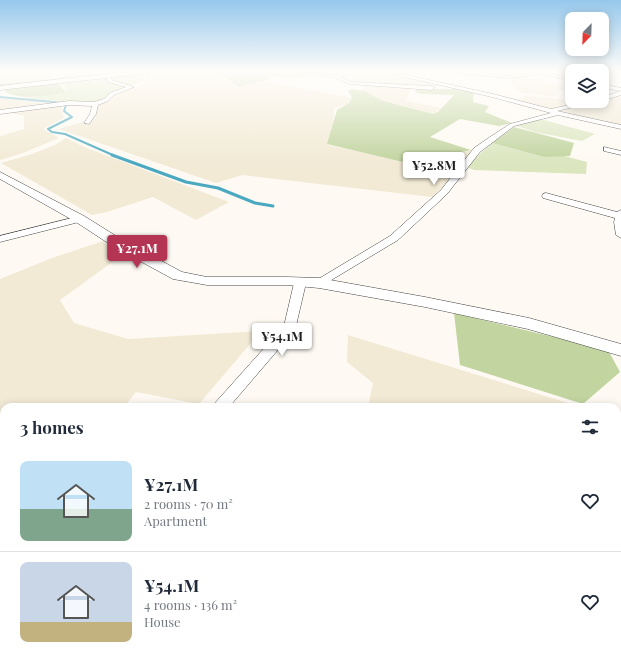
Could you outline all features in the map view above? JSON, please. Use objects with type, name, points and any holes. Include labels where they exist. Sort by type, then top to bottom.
[{"type":"street","points":[[0,112],[69,103],[95,104],[101,102]]},
{"type":"street","points":[[503,106],[509,102]]},
{"type":"street","points":[[518,102],[554,112],[621,127]]},
{"type":"street","points":[[87,123],[93,114],[95,104]]},
{"type":"street","points":[[319,283],[394,238],[444,192],[477,150],[492,138],[512,125],[569,108]]},
{"type":"street","points":[[607,149],[621,153]]},
{"type":"street","points":[[0,175],[80,219],[119,244],[178,276],[207,281],[287,281],[319,283],[425,302],[529,324],[621,350]]},
{"type":"street","points":[[546,196],[621,215],[619,222],[621,236]]},
{"type":"street","points":[[0,239],[80,219]]},
{"type":"street","points":[[224,403],[290,327],[300,283]]},
{"type":"shaded area","points":[[0,102],[37,102],[61,106],[64,118],[43,129],[59,138],[23,153],[0,160],[0,136],[24,129],[24,116],[0,111]]},
{"type":"shaded area","points":[[105,102],[350,102],[334,109],[333,133],[327,145],[407,163],[471,150],[478,152],[432,197],[242,175],[216,183],[59,129],[96,118],[95,115],[99,105]]},
{"type":"shaded area","points":[[383,102],[410,102],[442,108],[433,114]]},
{"type":"shaded area","points":[[524,102],[565,102],[565,105],[551,109]]},
{"type":"shaded area","points":[[609,102],[621,102],[621,126],[557,111],[568,108],[609,108]]},
{"type":"shaded area","points":[[66,138],[84,147],[229,202],[196,220],[153,197],[107,212],[92,215],[1,163],[32,154],[55,145]]},
{"type":"shaded area","points":[[103,241],[118,258],[60,300],[74,323],[128,339],[261,331],[200,403],[136,392],[127,403],[0,403],[0,279],[52,258]]},
{"type":"shaded area","points":[[348,335],[568,403],[369,403],[373,383],[347,362]]},
{"type":"green space","points":[[69,102],[100,102],[96,104]]},
{"type":"green space","points":[[350,102],[386,102],[433,114],[438,112],[448,102],[473,102],[489,106],[485,112],[512,123],[499,126],[460,119],[430,137],[471,150],[407,163],[327,144],[337,110]]},
{"type":"green space","points":[[523,120],[544,120],[595,134],[582,141],[535,132],[514,125]]},
{"type":"green space","points":[[514,127],[574,143],[570,156],[544,157],[492,143]]},
{"type":"green space","points":[[492,143],[544,157],[557,154],[587,162],[586,174],[474,170],[466,167]]},
{"type":"green space","points":[[454,313],[608,350],[620,372],[584,403],[580,403],[460,365]]},
{"type":"waterway","points":[[51,102],[64,103],[66,105],[64,111],[72,117],[48,129],[52,132],[65,134],[115,156]]},
{"type":"waterway","points":[[112,155],[186,182],[218,188],[255,203],[273,206]]}]
